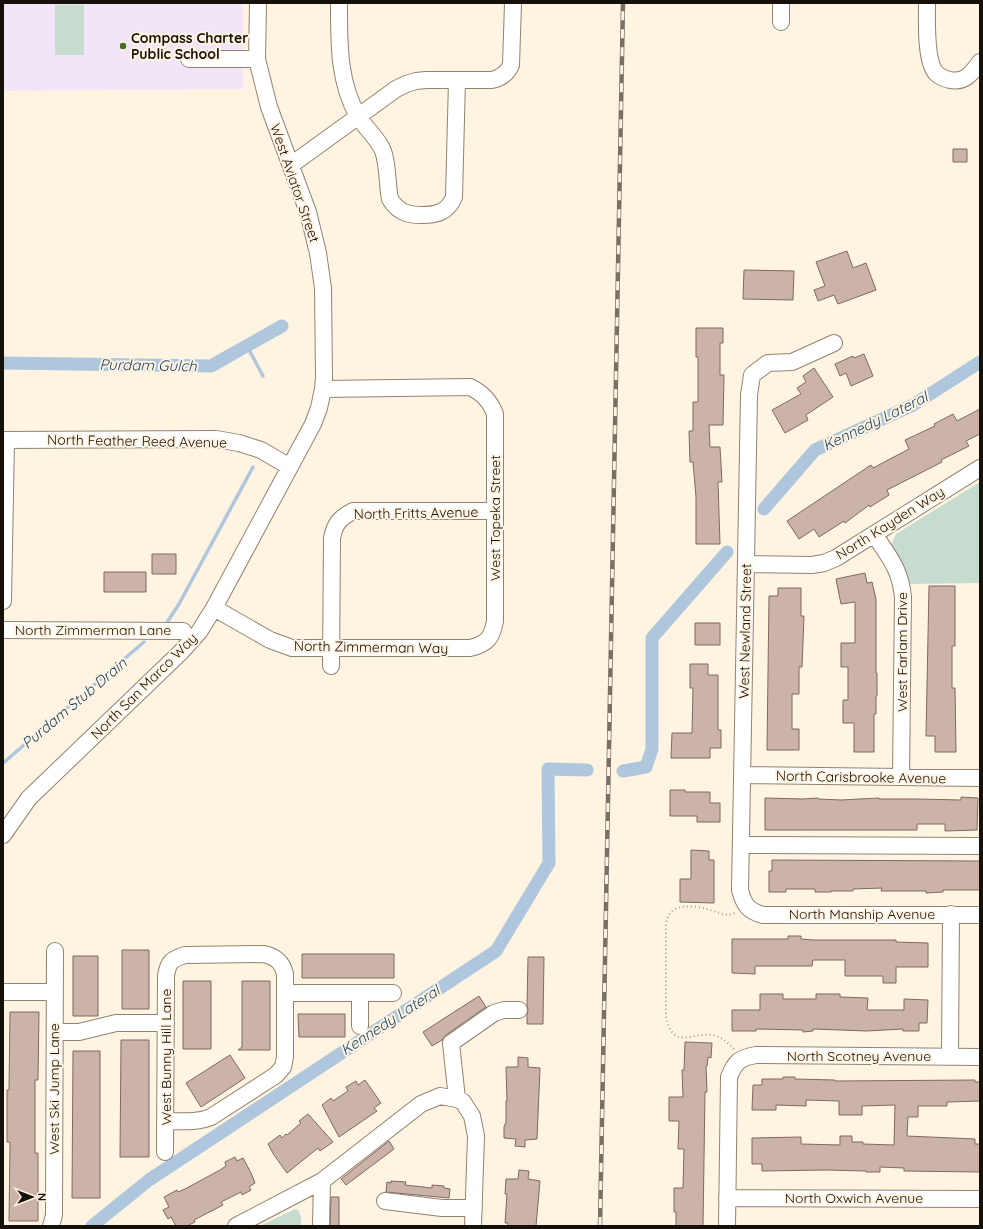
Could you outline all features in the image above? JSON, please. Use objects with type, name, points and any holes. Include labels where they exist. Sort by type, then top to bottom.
[{"type":"street","name":"West Aviator Street","points":[[258,3],[257,59],[269,107],[308,212],[318,253],[323,288],[323,389]]},
{"type":"street","points":[[339,3],[339,43],[341,65],[345,83],[358,116],[383,151],[390,199],[394,206],[400,211],[408,214],[431,215],[442,212],[451,204],[455,191],[457,80]]},
{"type":"street","points":[[291,165],[396,89],[406,84],[426,80],[492,80],[506,74],[512,60],[513,3]]},
{"type":"street","points":[[781,3],[781,22]]},
{"type":"street","points":[[927,3],[930,61],[936,73],[943,78],[962,80],[970,75],[980,62]]},
{"type":"street","points":[[189,59],[257,59]]},
{"type":"street","name":"West Newland Street","points":[[742,909],[740,890],[749,395],[752,375],[768,363],[792,362],[834,343]]},
{"type":"street","name":"West Topeka Street","points":[[323,389],[470,387],[486,397],[495,414],[495,621],[493,632],[488,640]]},
{"type":"street","name":"North San Marco Way","points":[[3,835],[14,817],[29,798],[181,652],[199,632],[214,608],[313,424],[319,408],[323,389]]},
{"type":"street","name":"North Feather Reed Avenue","points":[[4,440],[216,439],[239,443],[261,450],[290,467]]},
{"type":"street","points":[[3,601],[4,440]]},
{"type":"street","name":"North Kayden Way","points":[[747,564],[812,565],[824,563],[836,558],[980,468]]},
{"type":"street","name":"North Fritts Avenue","points":[[331,648],[332,538],[334,528],[339,520],[353,511],[495,511]]},
{"type":"street","name":"West Farlam Drive","points":[[874,534],[896,568],[902,590],[901,777]]},
{"type":"street","name":"North Zimmerman Way","points":[[214,608],[270,640],[292,648],[470,648],[480,646],[488,640]]},
{"type":"street","name":"North Zimmerman Lane","points":[[3,630],[183,631]]},
{"type":"street","points":[[331,648],[331,666]]},
{"type":"street","name":"North Carisbrooke Avenue","points":[[742,776],[980,778]]},
{"type":"street","points":[[741,845],[980,846]]},
{"type":"street","name":"North Manship Avenue","points":[[742,909],[764,914],[980,915]]},
{"type":"street","points":[[950,1057],[951,914]]},
{"type":"street","name":"West Ski Jump Lane","points":[[50,1226],[54,1215],[55,951]]},
{"type":"street","name":"West Bunny Hill Lane","points":[[165,1152],[166,976],[170,963],[175,958],[185,955],[264,954],[278,960],[283,967],[285,974],[285,993]]},
{"type":"street","points":[[3,992],[55,992]]},
{"type":"street","points":[[165,1121],[204,1120],[276,1075],[283,1067],[285,1057],[285,993],[393,993]]},
{"type":"street","points":[[360,993],[360,1026]]},
{"type":"street","points":[[456,1099],[451,1043],[494,1013],[504,1010],[519,1010]]},
{"type":"street","points":[[55,1032],[79,1032],[116,1023],[166,1023]]},
{"type":"street","points":[[727,1226],[729,1077],[737,1055]]},
{"type":"street","name":"North Scotney Avenue","points":[[737,1055],[747,1057],[756,1055],[980,1057]]},
{"type":"street","points":[[236,1226],[322,1181],[421,1104],[440,1096],[463,1102],[472,1116],[476,1136],[473,1226]]},
{"type":"street","points":[[321,1226],[322,1181]]},
{"type":"street","name":"North Oxwich Avenue","points":[[727,1198],[980,1199]]},
{"type":"street","points":[[385,1201],[442,1208],[474,1208]]},
{"type":"path","points":[[737,1055],[721,1038],[713,1035],[679,1037],[673,1034],[669,1028],[666,1016],[666,925],[668,917],[672,911],[680,908],[688,907],[705,909],[726,915],[742,909]]},
{"type":"shaded area","name":"Compass Charter Public School","points":[[3,3],[243,3],[243,89],[3,91]]},
{"type":"green space","points":[[55,5],[84,5],[84,55],[55,55]]},
{"type":"green space","points":[[980,482],[980,583],[909,584],[891,545],[896,534]]},
{"type":"green space","points":[[295,1209],[298,1210],[301,1217],[301,1226],[260,1226]]},
{"type":"building","points":[[953,149],[967,149],[967,162],[953,162]]},
{"type":"building","points":[[847,251],[853,268],[866,263],[876,290],[838,304],[834,295],[818,301],[814,290],[825,286],[816,262]]},
{"type":"building","points":[[744,270],[794,271],[793,300],[743,299]]},
{"type":"building","points":[[696,328],[723,328],[723,343],[720,343],[720,375],[724,375],[723,425],[709,425],[710,447],[720,447],[722,482],[718,482],[720,544],[696,544],[696,497],[693,462],[690,462],[689,431],[693,431],[693,402],[698,402],[698,357],[696,357]]},
{"type":"building","points":[[864,354],[873,376],[851,386],[846,373],[840,376],[835,364],[853,356],[854,358]]},
{"type":"building","points":[[814,368],[833,397],[806,415],[808,420],[785,433],[772,410],[801,394],[797,388],[806,382],[803,376]]},
{"type":"building","points":[[980,409],[980,434],[966,441],[969,446],[941,460],[942,462],[887,490],[889,495],[870,507],[869,505],[845,523],[844,521],[819,537],[814,529],[799,539],[787,521],[871,465],[873,468],[909,449],[905,440],[935,426],[934,424],[953,414],[957,421]]},
{"type":"building","points":[[152,554],[176,554],[176,574],[152,574]]},
{"type":"building","points":[[104,572],[146,572],[146,592],[104,592]]},
{"type":"building","points":[[865,573],[867,583],[872,582],[876,599],[877,696],[876,714],[874,714],[874,752],[854,752],[854,723],[843,723],[843,700],[848,700],[848,667],[841,667],[841,643],[855,643],[855,602],[841,604],[836,579]]},
{"type":"building","points":[[929,586],[955,586],[955,646],[952,646],[952,688],[955,688],[956,752],[935,752],[935,736],[926,736]]},
{"type":"building","points":[[778,588],[801,588],[801,616],[804,616],[802,667],[799,667],[799,694],[792,694],[792,729],[799,729],[799,750],[767,750],[769,596],[778,596]]},
{"type":"building","points":[[695,623],[720,623],[720,645],[695,645]]},
{"type":"building","points":[[690,664],[708,664],[708,675],[718,675],[718,730],[721,730],[721,748],[710,748],[710,758],[671,758],[672,733],[692,733],[693,688],[690,688]]},
{"type":"building","points":[[670,790],[685,790],[685,792],[710,792],[710,803],[720,803],[720,822],[697,822],[697,816],[670,816]]},
{"type":"building","points":[[961,797],[978,798],[977,830],[945,831],[945,824],[917,824],[917,830],[765,830],[765,798],[818,798],[841,800],[879,798],[961,800]]},
{"type":"building","points":[[691,850],[709,851],[709,860],[714,860],[714,903],[680,902],[680,879],[691,879]]},
{"type":"building","points":[[772,860],[980,861],[980,890],[943,890],[943,892],[926,893],[926,891],[881,891],[882,888],[853,889],[853,891],[831,892],[815,892],[815,889],[786,889],[786,892],[769,892],[769,871],[772,871]]},
{"type":"building","points":[[788,936],[801,936],[801,939],[813,940],[896,940],[896,942],[928,943],[928,967],[896,967],[896,983],[883,983],[883,976],[845,976],[845,960],[813,960],[812,966],[755,966],[755,974],[732,973],[732,939],[788,939]]},
{"type":"building","points":[[122,950],[149,950],[149,1009],[122,1009]]},
{"type":"building","points":[[302,954],[394,954],[394,978],[302,978]]},
{"type":"building","points":[[73,956],[98,956],[98,1016],[73,1016]]},
{"type":"building","points":[[528,957],[544,957],[543,1024],[527,1024]]},
{"type":"building","points":[[183,981],[211,981],[211,1049],[183,1049]]},
{"type":"building","points":[[242,981],[270,981],[270,1050],[238,1050],[242,1047]]},
{"type":"building","points":[[760,994],[783,994],[783,999],[816,999],[816,994],[840,994],[840,997],[868,998],[867,1010],[904,1010],[904,999],[928,1000],[927,1023],[919,1023],[919,1031],[903,1031],[903,1029],[867,1031],[813,1029],[813,1031],[803,1032],[803,1030],[756,1029],[756,1031],[732,1031],[732,1010],[760,1010]]},
{"type":"building","points":[[479,996],[486,1007],[432,1046],[423,1032]]},
{"type":"building","points":[[10,1012],[39,1012],[38,1080],[35,1080],[35,1153],[38,1153],[38,1221],[9,1221],[10,1142],[7,1142],[7,1090],[9,1090]]},
{"type":"building","points":[[298,1014],[345,1014],[345,1037],[299,1037]]},
{"type":"building","points":[[121,1040],[149,1040],[149,1157],[120,1157]]},
{"type":"building","points":[[685,1042],[712,1043],[711,1058],[708,1057],[706,1066],[707,1092],[705,1092],[703,1226],[676,1226],[676,1212],[674,1212],[674,1188],[683,1188],[684,1149],[678,1149],[679,1121],[669,1121],[669,1097],[683,1097],[682,1070],[684,1070]]},
{"type":"building","points":[[73,1051],[100,1051],[100,1198],[72,1198]]},
{"type":"building","points":[[230,1055],[245,1078],[201,1107],[186,1083]]},
{"type":"building","points":[[518,1057],[528,1058],[528,1067],[540,1068],[537,1139],[525,1140],[525,1147],[515,1146],[516,1139],[504,1138],[507,1101],[506,1067],[518,1067]]},
{"type":"building","points":[[783,1077],[835,1081],[975,1080],[975,1082],[980,1082],[980,1101],[947,1102],[947,1106],[918,1106],[918,1117],[908,1117],[907,1136],[975,1139],[975,1144],[980,1144],[980,1172],[904,1171],[904,1168],[880,1167],[880,1172],[826,1170],[762,1171],[762,1164],[752,1164],[752,1138],[801,1137],[801,1144],[840,1145],[840,1136],[852,1136],[852,1142],[863,1142],[863,1144],[894,1145],[895,1105],[862,1106],[862,1115],[839,1115],[839,1101],[806,1100],[806,1106],[776,1105],[776,1110],[752,1110],[753,1085],[762,1085],[762,1079],[783,1079]]},
{"type":"building","points":[[365,1080],[381,1103],[374,1108],[377,1111],[339,1137],[322,1105],[331,1098],[333,1101],[348,1091],[346,1087],[356,1081],[358,1085]]},
{"type":"building","points":[[308,1114],[333,1142],[320,1151],[318,1148],[287,1173],[268,1144],[280,1135],[282,1138],[286,1134],[287,1135],[301,1123],[299,1121]]},
{"type":"building","points":[[389,1141],[394,1149],[346,1185],[341,1179]]},
{"type":"building","points":[[235,1157],[237,1161],[243,1158],[251,1173],[255,1183],[249,1187],[251,1190],[242,1195],[241,1192],[221,1202],[223,1205],[194,1220],[195,1222],[187,1226],[176,1226],[171,1217],[168,1219],[163,1210],[169,1207],[164,1197],[177,1190],[178,1192],[185,1189],[220,1170],[226,1166],[225,1162]]},
{"type":"building","points":[[519,1170],[529,1171],[528,1179],[540,1181],[536,1226],[508,1226],[508,1223],[505,1223],[507,1194],[505,1194],[506,1179],[518,1179]]},
{"type":"building","points":[[391,1181],[406,1182],[405,1185],[432,1188],[432,1185],[444,1186],[444,1188],[450,1189],[449,1198],[386,1192],[387,1182],[391,1183]]},
{"type":"building","points":[[331,1197],[339,1197],[339,1226],[330,1226]]},
{"type":"waterway","name":"Purdam Gulch","points":[[3,363],[211,366],[282,326]]},
{"type":"waterway","name":"Purdam Stub Drain","points":[[247,346],[263,376]]},
{"type":"waterway","name":"Kennedy Lateral","points":[[764,509],[815,450],[913,405],[980,362]]},
{"type":"waterway","name":"Purdam Stub Drain","points":[[168,621],[179,604],[253,467]]},
{"type":"waterway","name":"Kennedy Lateral","points":[[623,771],[646,767],[652,749],[652,638],[727,552]]},
{"type":"waterway","name":"Purdam Stub Drain","points":[[3,763],[144,642]]},
{"type":"waterway","name":"Kennedy Lateral","points":[[92,1226],[149,1180],[496,951],[549,863],[548,769],[587,770]]},
{"type":"railway","points":[[600,1226],[623,3]]},
{"type":"place","name":"Compass Charter Public School","points":[[123,46]]}]
